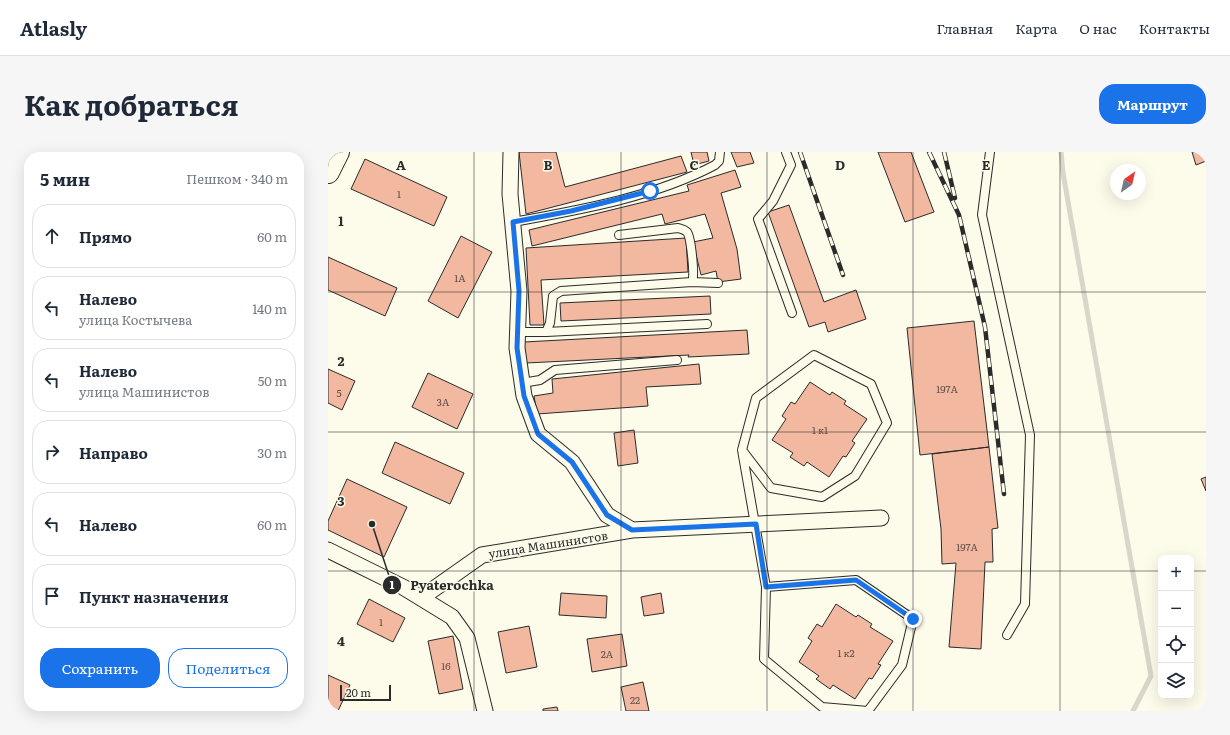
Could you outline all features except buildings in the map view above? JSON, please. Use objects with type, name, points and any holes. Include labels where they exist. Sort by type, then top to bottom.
[{"type":"main road","points":[[328,172],[338,152]]},
{"type":"street","points":[[510,152],[510,194],[519,291],[519,332],[517,348],[524,396],[538,434],[572,462],[607,515],[632,530]]},
{"type":"street","name":"улица Машинистов","points":[[421,598],[482,555],[632,530],[881,518]]},
{"type":"street","points":[[328,550],[403,587],[452,617],[467,638],[485,711]]},
{"type":"lane","points":[[513,222],[571,211],[672,183],[715,165],[719,161],[720,152]]},
{"type":"lane","points":[[786,152],[791,165],[773,201],[758,219],[792,313]]},
{"type":"lane","points":[[990,152],[982,215],[1030,435],[1025,604],[1007,634]]},
{"type":"lane","points":[[619,235],[678,228],[684,230],[688,234],[694,275],[692,282]]},
{"type":"lane","points":[[546,332],[550,323],[553,296],[561,291],[692,282],[718,283]]},
{"type":"lane","points":[[519,332],[707,324]]},
{"type":"lane","points":[[742,450],[771,488],[822,497],[855,476],[887,423],[871,384],[814,355],[756,398],[742,450],[766,587],[764,659],[822,707],[868,711],[902,665],[913,619],[856,580],[766,587]]},
{"type":"lane","points":[[522,383],[540,380],[555,370],[677,360]]},
{"type":"waterway","points":[[1061,152],[1063,173],[1151,676],[1133,711]]},
{"type":"railway","points":[[800,152],[843,275]]},
{"type":"railway","points":[[929,152],[959,215],[985,327],[1004,494]]},
{"type":"railway","points":[[944,152],[955,198]]},
{"type":"place","name":"Pyaterochka","points":[[372,524]]},
{"type":"route","points":[[650,191],[571,211],[513,222],[519,291],[519,332],[517,348],[524,396],[538,434],[572,462],[607,515],[632,530],[756,524],[766,587],[856,580],[913,619]]}]
